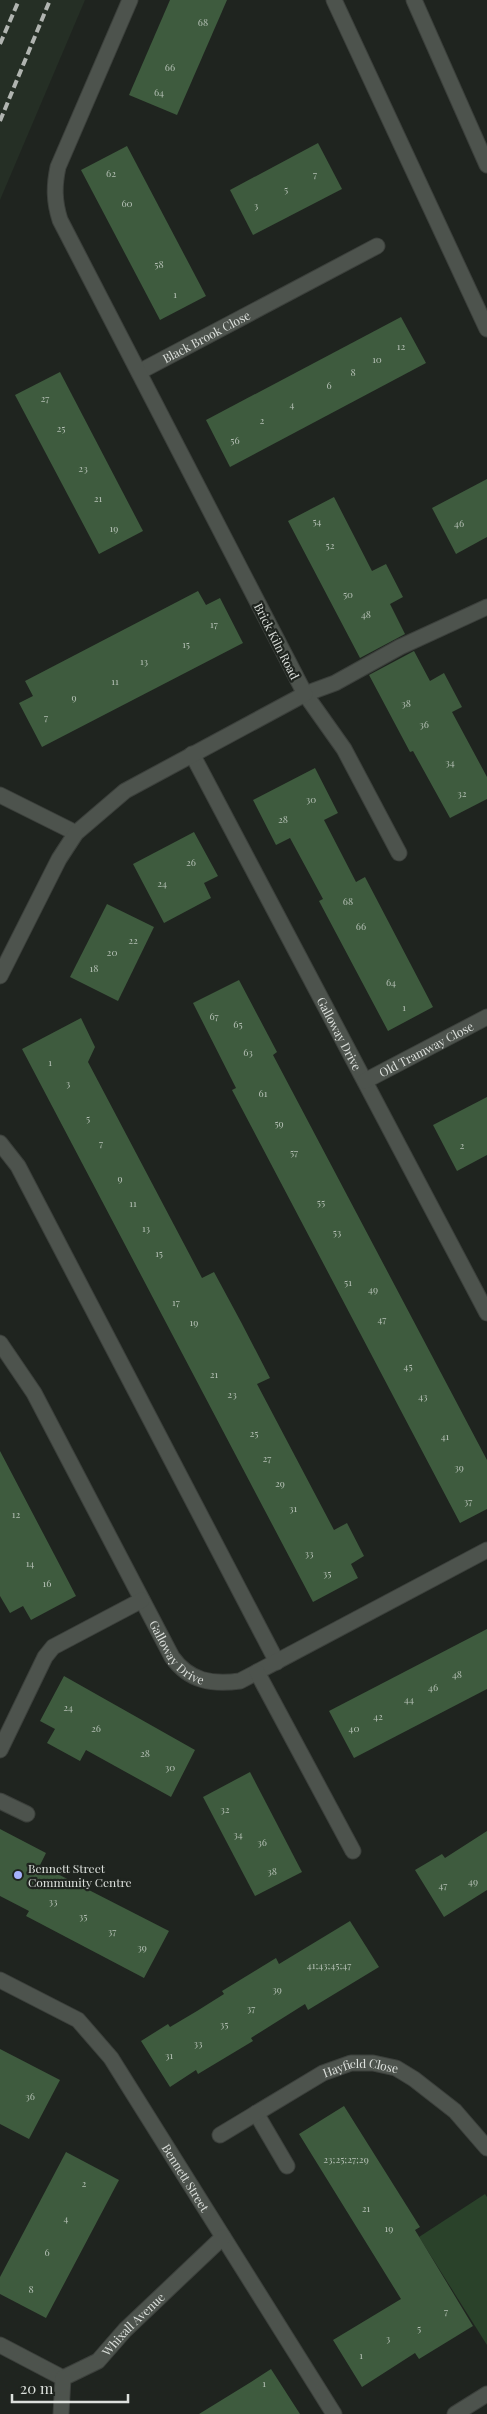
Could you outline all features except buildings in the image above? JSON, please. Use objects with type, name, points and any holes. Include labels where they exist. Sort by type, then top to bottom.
[{"type":"street","name":"Brick Kiln Road","points":[[0,976],[59,859],[76,833],[125,791],[305,694],[80,258],[56,207],[55,182],[58,167],[130,0]]},
{"type":"street","points":[[334,0],[487,329]]},
{"type":"street","points":[[414,0],[487,165]]},
{"type":"street","name":"Black Brook Close","points":[[139,372],[377,246]]},
{"type":"street","points":[[399,853],[344,749],[305,694],[336,683],[400,647],[456,623],[487,607]]},
{"type":"street","name":"Galloway Drive","points":[[192,754],[487,1313]]},
{"type":"street","points":[[0,795],[76,833]]},
{"type":"street","name":"Old Tramway Close","points":[[365,1081],[487,1017]]},
{"type":"street","points":[[0,1143],[18,1166],[277,1662]]},
{"type":"street","name":"Galloway Drive","points":[[0,1343],[34,1393],[172,1657],[178,1666],[202,1682],[222,1684],[240,1681],[487,1550]]},
{"type":"street","points":[[0,1750],[45,1657],[53,1647],[142,1600]]},
{"type":"street","points":[[257,1672],[353,1851]]},
{"type":"street","points":[[0,1801],[27,1814]]},
{"type":"street","name":"Bennett Street","points":[[0,1980],[78,2020],[111,2058],[334,2414]]},
{"type":"street","name":"Hayfield Close","points":[[220,2135],[323,2073],[351,2063],[373,2063],[396,2068],[414,2079],[456,2111],[487,2148]]},
{"type":"street","points":[[256,2113],[287,2166]]},
{"type":"street","name":"Whixall Avenue","points":[[63,2378],[98,2361],[125,2330],[224,2237]]},
{"type":"street","points":[[0,2344],[63,2378],[62,2414]]},
{"type":"street","points":[[456,2414],[487,2394]]},
{"type":"shaded area","points":[[0,0],[85,0],[0,200]]},
{"type":"green space","points":[[485,2194],[487,2197],[487,2345],[419,2237]]},
{"type":"railway","points":[[0,44],[19,0]]},
{"type":"railway","points":[[0,121],[50,0]]},
{"type":"place","name":"Bennett Street Community Centre","points":[[18,1875]]}]
